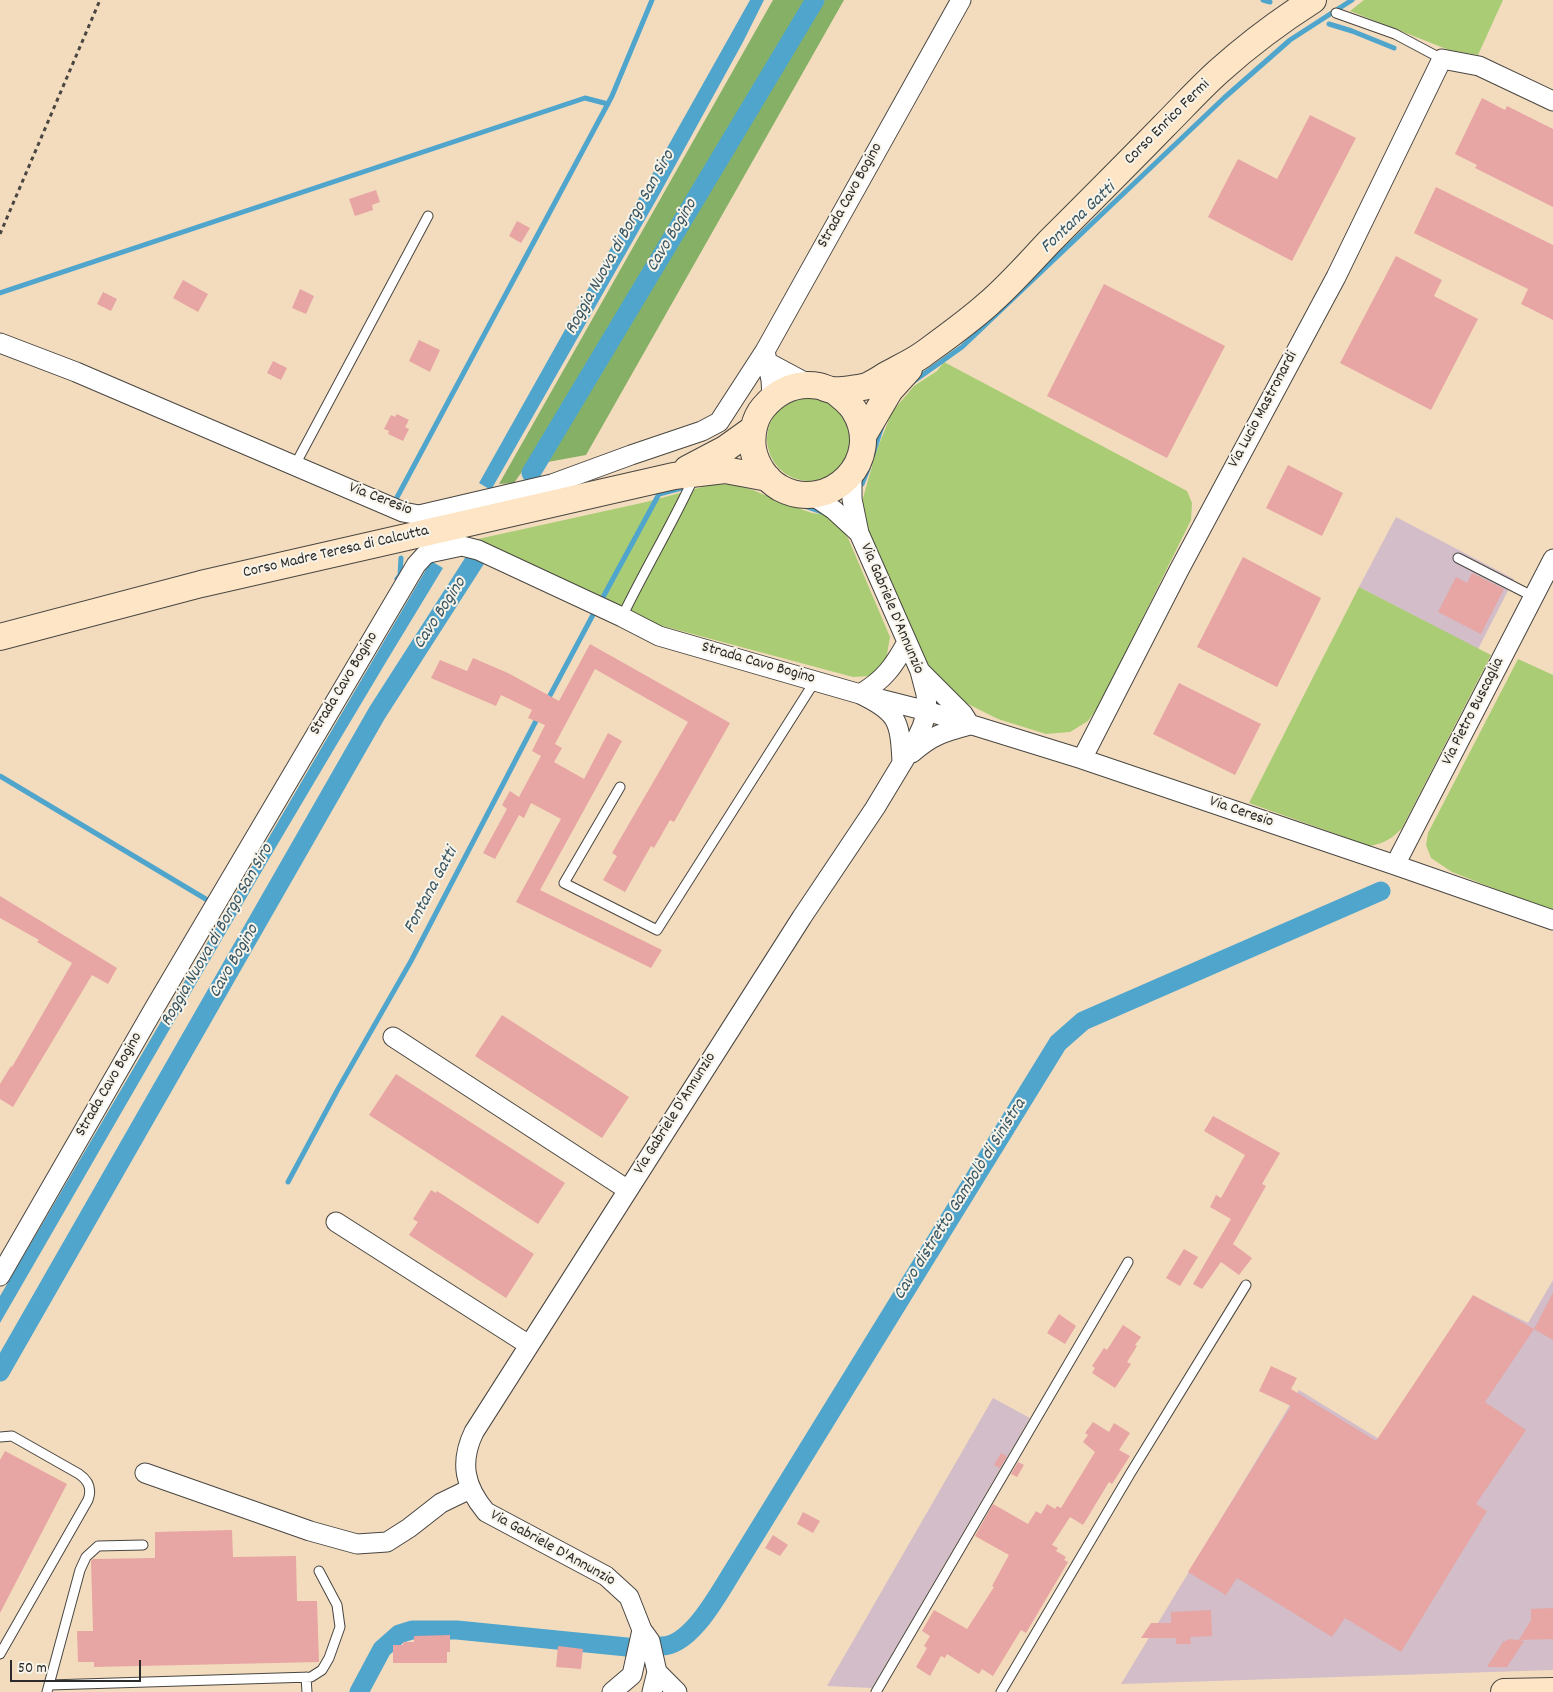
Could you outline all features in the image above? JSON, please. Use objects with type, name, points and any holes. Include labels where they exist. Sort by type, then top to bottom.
[{"type":"main road","name":"Corso Enrico Fermi","points":[[822,388],[866,386],[920,356],[989,304],[1218,71],[1262,36],[1313,0]]},
{"type":"main road","name":"Corso Enrico Fermi","points":[[863,436],[890,390],[920,356]]},
{"type":"main road","points":[[790,387],[822,388],[844,399],[854,410],[860,422],[863,436],[861,456],[852,473],[834,488],[812,495],[788,492],[777,486],[760,468],[754,456],[752,443],[753,429],[760,412],[772,397],[790,387]]},
{"type":"main road","name":"Corso Madre Teresa di Calcutta","points":[[685,475],[753,429]]},
{"type":"main road","name":"Corso Madre Teresa di Calcutta","points":[[0,637],[200,584],[685,475],[725,470],[768,478]]},
{"type":"main road","points":[[1504,1692],[1553,1691]]},
{"type":"street","name":"Strada Cavo Bogino","points":[[766,356],[961,0]]},
{"type":"street","points":[[1442,59],[1479,66],[1553,101]]},
{"type":"street","name":"Via Lucio Mastronardi","points":[[1082,760],[1184,561],[1336,277],[1442,59]]},
{"type":"street","name":"Via Ceresio","points":[[0,343],[76,372],[403,512],[419,515],[552,484],[702,431],[719,422],[766,356]]},
{"type":"street","points":[[766,356],[822,388]]},
{"type":"street","points":[[766,356],[772,397]]},
{"type":"street","name":"Via Gabriele D'Annunzio","points":[[657,1672],[650,1641],[642,1630],[629,1597],[606,1576],[486,1512],[476,1501],[470,1489],[466,1476],[465,1462],[468,1445],[474,1432],[802,917],[875,808],[922,727],[927,711],[926,694],[920,671],[859,533],[852,499],[852,473]]},
{"type":"street","name":"Via Gabriele D'Annunzio","points":[[812,495],[834,510],[859,533]]},
{"type":"street","name":"Strada Cavo Bogino","points":[[0,1276],[282,792],[416,565],[424,555],[456,547],[468,547],[478,550],[659,636],[860,694],[927,711]]},
{"type":"street","name":"Via Pietro Buscaglia","points":[[1396,865],[1553,559]]},
{"type":"street","points":[[860,694],[886,676],[907,642]]},
{"type":"street","points":[[902,762],[923,743],[939,733],[970,725],[963,714],[920,671]]},
{"type":"street","points":[[860,694],[883,706],[895,718],[901,734],[902,762]]},
{"type":"street","name":"Via Ceresio","points":[[927,711],[1082,760],[1396,865],[1553,920]]},
{"type":"street","points":[[392,1038],[628,1190]]},
{"type":"street","points":[[336,1222],[529,1345]]},
{"type":"street","points":[[145,1473],[310,1531],[357,1544],[386,1542],[409,1528],[441,1503],[470,1489]]},
{"type":"street","points":[[612,1692],[633,1683],[642,1630]]},
{"type":"street","points":[[652,1692],[657,1672]]},
{"type":"street","points":[[657,1672],[677,1692]]},
{"type":"lane","points":[[1336,13],[1395,34],[1442,59]]},
{"type":"lane","points":[[295,465],[428,216]]},
{"type":"lane","points":[[622,617],[646,568],[674,520],[685,475]]},
{"type":"lane","points":[[1458,558],[1534,597]]},
{"type":"lane","points":[[620,787],[564,883],[657,930],[815,681]]},
{"type":"lane","points":[[876,1692],[1128,1262]]},
{"type":"lane","points":[[1001,1692],[1130,1474],[1246,1286]]},
{"type":"lane","points":[[0,1437],[12,1436],[79,1474],[88,1482],[90,1495],[0,1654]]},
{"type":"lane","points":[[143,1545],[98,1546],[86,1557],[80,1570],[48,1689],[311,1676],[322,1670],[329,1658],[340,1628],[337,1605],[319,1571]]},
{"type":"lane","points":[[306,1677],[307,1692]]},
{"type":"path","points":[[0,234],[100,0]]},
{"type":"shaded area","points":[[1396,517],[1514,579],[1478,649],[1359,587]]},
{"type":"shaded area","points":[[1553,1280],[1553,1670],[1121,1684],[1299,1390],[1379,1439],[1474,1296],[1528,1323]]},
{"type":"shaded area","points":[[993,1398],[1030,1418],[872,1688],[827,1686]]},
{"type":"green space","points":[[773,0],[844,0],[586,455],[526,466],[514,483],[499,484]]},
{"type":"green space","points":[[1364,0],[1503,0],[1478,55],[1449,50],[1350,11]]},
{"type":"green space","points":[[944,362],[1187,491],[1192,503],[1191,520],[1100,704],[1088,721],[1070,732],[1046,734],[998,719],[964,702],[944,687],[926,661],[872,545],[861,505],[876,452],[892,412],[914,386],[937,371]]},
{"type":"green space","points":[[809,397],[832,404],[844,416],[851,439],[844,462],[832,474],[809,481],[786,474],[774,462],[767,439],[774,416],[786,404]]},
{"type":"green space","points":[[730,484],[753,490],[812,513],[827,515],[840,526],[848,538],[890,637],[886,660],[870,676],[853,677],[659,625],[623,607],[615,610],[517,562],[478,539],[646,502],[710,485]]},
{"type":"green space","points":[[1359,587],[1491,655],[1402,828],[1388,840],[1370,846],[1249,803]]},
{"type":"green space","points":[[1518,659],[1553,675],[1553,909],[1531,903],[1452,872],[1431,858],[1426,845],[1428,833]]},
{"type":"water","name":"Roggia Nuova di Borgo San Siro","points":[[750,0],[764,0],[659,195],[491,490],[479,483]]},
{"type":"water","name":"Roggia Nuova di Borgo San Siro","points":[[431,561],[443,568],[164,1039],[0,1323],[0,1296]]},
{"type":"building","points":[[1482,98],[1505,110],[1507,106],[1553,129],[1553,207],[1475,168],[1477,165],[1455,154]]},
{"type":"building","points":[[1310,115],[1356,138],[1292,261],[1208,217],[1238,159],[1277,179]]},
{"type":"building","points":[[1436,187],[1553,245],[1553,320],[1521,304],[1528,289],[1414,233]]},
{"type":"building","points":[[376,190],[380,202],[372,205],[373,210],[355,216],[349,199]]},
{"type":"building","points":[[517,221],[530,228],[521,243],[509,236]]},
{"type":"building","points":[[1396,256],[1442,280],[1434,296],[1478,319],[1431,410],[1340,363]]},
{"type":"building","points":[[183,280],[208,294],[198,312],[173,298]]},
{"type":"building","points":[[1104,284],[1225,346],[1167,458],[1047,396]]},
{"type":"building","points":[[300,289],[314,296],[306,314],[292,308]]},
{"type":"building","points":[[103,292],[117,299],[111,311],[97,304]]},
{"type":"building","points":[[419,340],[440,350],[430,372],[409,361]]},
{"type":"building","points":[[273,361],[287,368],[281,380],[267,373]]},
{"type":"building","points":[[397,414],[409,420],[405,427],[409,429],[403,441],[388,434],[389,431],[384,429],[391,415],[395,417]]},
{"type":"building","points":[[1288,465],[1343,493],[1322,536],[1266,508]]},
{"type":"building","points":[[1243,557],[1321,598],[1277,687],[1197,647]]},
{"type":"building","points":[[1472,573],[1504,589],[1481,634],[1438,612],[1456,577],[1467,583]]},
{"type":"building","points":[[590,644],[730,723],[674,822],[670,820],[654,848],[651,846],[625,892],[603,880],[617,856],[612,853],[688,722],[595,669],[555,744],[562,748],[554,762],[584,779],[608,733],[622,741],[540,890],[662,950],[651,968],[516,902],[561,819],[531,803],[524,818],[519,815],[495,859],[483,853],[507,809],[502,805],[510,791],[519,797],[541,756],[532,751],[545,725],[528,718],[532,710],[501,695],[496,706],[431,678],[440,660],[467,671],[473,658],[508,673],[559,701]]},
{"type":"building","points":[[1179,683],[1261,724],[1235,775],[1153,734]]},
{"type":"building","points":[[0,896],[117,968],[108,984],[92,975],[13,1107],[0,1099],[0,1084],[12,1067],[72,963],[37,942],[39,940],[0,918]]},
{"type":"building","points":[[502,1015],[629,1097],[602,1138],[475,1056]]},
{"type":"building","points":[[396,1074],[565,1183],[538,1224],[369,1115]]},
{"type":"building","points":[[1213,1116],[1280,1153],[1262,1184],[1266,1186],[1233,1244],[1252,1258],[1239,1275],[1221,1262],[1202,1289],[1193,1284],[1231,1219],[1210,1207],[1216,1195],[1221,1198],[1245,1155],[1204,1131]]},
{"type":"building","points":[[431,1190],[436,1193],[437,1191],[534,1254],[506,1298],[409,1235],[418,1222],[413,1219]]},
{"type":"building","points":[[1184,1249],[1198,1257],[1180,1286],[1166,1278]]},
{"type":"building","points":[[1553,1293],[1553,1340],[1534,1329]]},
{"type":"building","points":[[1473,1295],[1534,1329],[1485,1402],[1526,1430],[1476,1504],[1487,1511],[1401,1652],[1345,1618],[1332,1637],[1237,1578],[1226,1595],[1188,1572],[1291,1406],[1259,1391],[1271,1366],[1297,1378],[1291,1389],[1376,1441]]},
{"type":"building","points":[[1059,1314],[1076,1326],[1065,1344],[1047,1333]]},
{"type":"building","points":[[1123,1325],[1141,1337],[1127,1362],[1131,1364],[1115,1388],[1092,1373],[1095,1368],[1092,1366],[1104,1348],[1107,1350]]},
{"type":"building","points":[[1093,1422],[1109,1432],[1114,1423],[1130,1433],[1119,1450],[1130,1456],[1112,1484],[1109,1482],[1083,1525],[1070,1517],[1052,1545],[1058,1548],[1056,1551],[1066,1557],[1064,1560],[1068,1562],[1026,1633],[1021,1630],[993,1676],[982,1669],[979,1674],[947,1654],[945,1658],[941,1656],[930,1676],[916,1667],[927,1648],[924,1646],[930,1636],[922,1631],[934,1610],[967,1629],[994,1587],[992,1586],[1009,1555],[975,1536],[993,1504],[1028,1524],[1036,1511],[1041,1514],[1047,1504],[1055,1509],[1057,1506],[1061,1508],[1095,1452],[1083,1442],[1088,1435],[1085,1433]]},
{"type":"building","points":[[5,1451],[67,1484],[0,1613],[0,1460]]},
{"type":"building","points":[[1001,1453],[1007,1456],[1000,1468],[994,1465]]},
{"type":"building","points":[[1018,1462],[1024,1465],[1017,1477],[1011,1474]]},
{"type":"building","points":[[803,1512],[820,1521],[813,1533],[797,1524]]},
{"type":"building","points":[[232,1530],[233,1557],[296,1556],[297,1601],[317,1601],[319,1662],[94,1667],[94,1662],[78,1662],[77,1631],[93,1631],[91,1561],[93,1559],[155,1558],[155,1532]]},
{"type":"building","points":[[773,1535],[788,1545],[780,1556],[765,1548]]},
{"type":"building","points":[[1553,1608],[1553,1639],[1519,1640],[1531,1620],[1531,1609]]},
{"type":"building","points":[[1211,1610],[1212,1636],[1190,1637],[1191,1644],[1176,1644],[1176,1638],[1141,1638],[1151,1623],[1171,1623],[1171,1612]]},
{"type":"building","points":[[450,1635],[450,1652],[447,1652],[447,1663],[393,1663],[393,1645],[403,1645],[403,1642],[414,1642],[414,1636]]},
{"type":"building","points":[[1510,1639],[1524,1641],[1507,1667],[1487,1667],[1503,1642]]},
{"type":"building","points":[[558,1646],[583,1649],[581,1669],[556,1667]]},
{"type":"waterway","points":[[395,501],[612,96],[652,0]]},
{"type":"waterway","name":"Cavo Bogino","points":[[531,473],[815,0]]},
{"type":"waterway","points":[[1263,0],[1270,2]]},
{"type":"waterway","name":"Fontana Gatti","points":[[914,381],[962,347],[1224,98],[1290,40],[1352,0]]},
{"type":"waterway","points":[[1329,24],[1394,48]]},
{"type":"waterway","points":[[0,293],[585,98],[608,104]]},
{"type":"waterway","name":"Fontana Gatti","points":[[873,454],[882,426]]},
{"type":"waterway","name":"Fontana Gatti","points":[[862,484],[868,469]]},
{"type":"waterway","name":"Fontana Gatti","points":[[602,599],[659,494],[682,488]]},
{"type":"waterway","name":"Fontana Gatti","points":[[804,506],[822,512]]},
{"type":"waterway","name":"Cavo Bogino","points":[[0,1372],[377,713],[477,557]]},
{"type":"waterway","points":[[397,579],[400,575],[401,558]]},
{"type":"waterway","name":"Fontana Gatti","points":[[547,701],[595,611]]},
{"type":"waterway","name":"Fontana Gatti","points":[[288,1182],[338,1089],[411,961],[538,717]]},
{"type":"waterway","points":[[0,776],[209,901],[211,898]]},
{"type":"waterway","name":"Cavo distretto Gambolò di Sinistra","points":[[661,1646],[673,1644],[684,1637],[714,1602],[1058,1043],[1083,1021],[1381,891]]},
{"type":"waterway","name":"Cavo distretto Gambolò di Sinistra","points":[[359,1692],[382,1649],[399,1634],[412,1630],[457,1630],[627,1647]]}]
